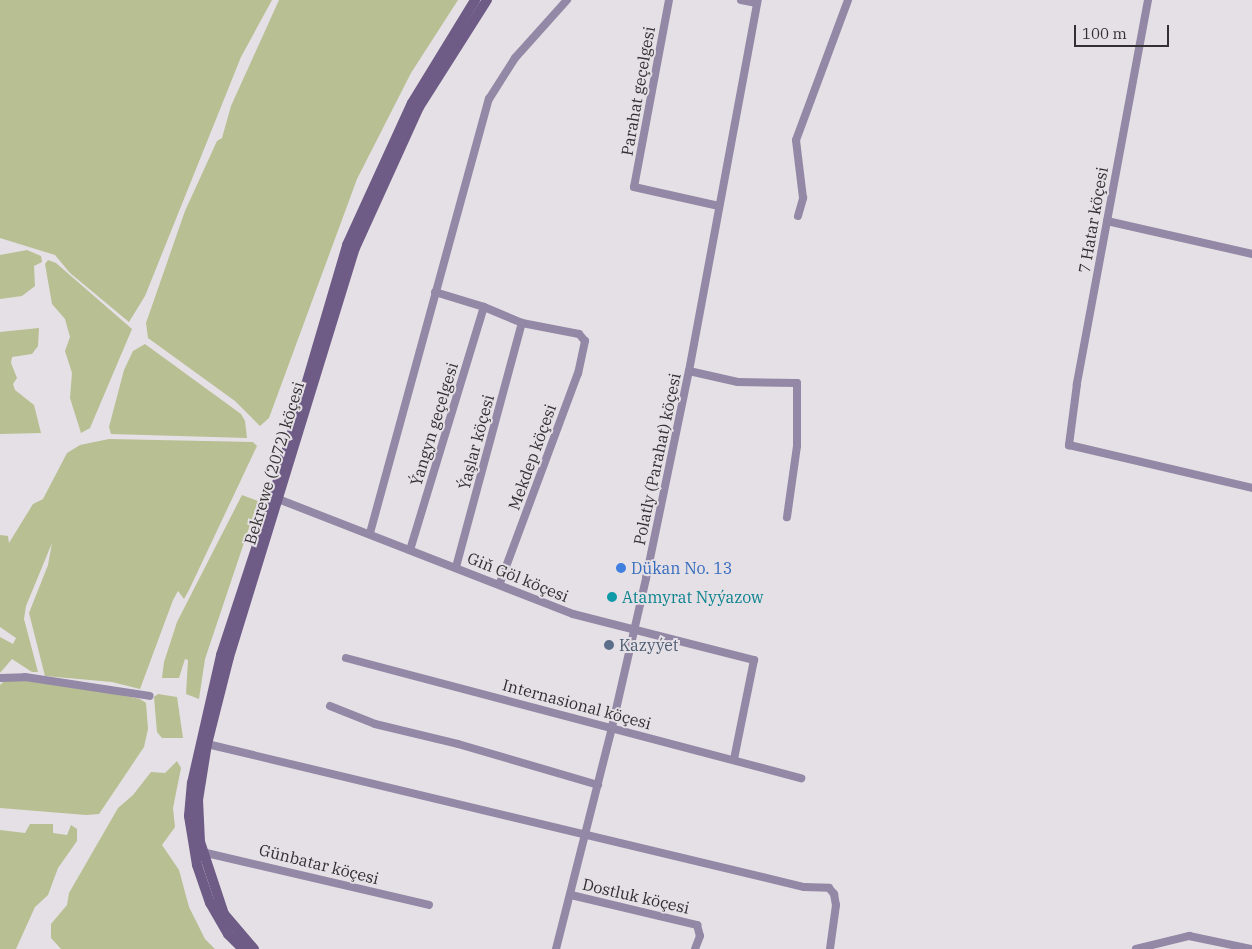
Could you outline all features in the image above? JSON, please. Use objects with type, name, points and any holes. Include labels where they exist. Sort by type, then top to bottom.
[{"type":"main road","name":"Bekrewe (2072) köçesi","points":[[254,949],[224,914],[202,852],[198,800],[208,744],[229,657],[347,245],[412,103],[476,0]]},
{"type":"main road","name":"Bekrewe (2072) köçesi","points":[[243,949],[217,919],[204,887],[192,843],[190,800],[221,655],[276,498],[355,248],[419,107],[487,0]]},
{"type":"street","points":[[370,533],[489,99],[515,58],[567,0]]},
{"type":"street","name":"Parahat geçelgesi","points":[[669,0],[634,188],[719,206]]},
{"type":"street","points":[[741,0],[758,2]]},
{"type":"street","points":[[798,216],[803,198],[796,140],[848,0]]},
{"type":"street","name":"7 Hatar köçesi","points":[[1148,0],[1077,384],[1069,445],[1252,488]]},
{"type":"street","name":"Polatly (Parahat) köçesi","points":[[556,949],[586,836],[634,630],[689,371],[758,2]]},
{"type":"street","points":[[1107,221],[1252,254]]},
{"type":"street","points":[[435,292],[484,307],[522,323]]},
{"type":"street","name":"Ýangyn geçelgesi","points":[[410,550],[484,307]]},
{"type":"street","name":"Mekdep köçesi","points":[[499,585],[578,373],[584,338],[522,323]]},
{"type":"street","name":"Ýaşlar köçesi","points":[[456,567],[522,323]]},
{"type":"street","points":[[689,371],[738,382],[798,383],[797,446],[787,517]]},
{"type":"street","name":"Giň Göl köçesi","points":[[276,498],[370,533],[573,614],[754,660],[734,759]]},
{"type":"street","name":"Internasional köçesi","points":[[346,658],[801,778]]},
{"type":"street","points":[[0,678],[31,678],[150,696]]},
{"type":"street","points":[[330,706],[375,724],[458,744],[598,785]]},
{"type":"street","points":[[208,744],[804,887],[829,888],[834,894],[836,904],[830,949]]},
{"type":"street","name":"Günbatar köçesi","points":[[202,852],[429,905]]},
{"type":"street","name":"Dostluk köçesi","points":[[571,895],[697,925],[700,936],[695,949]]},
{"type":"street","points":[[1136,949],[1189,936],[1251,949]]},
{"type":"green space","points":[[0,0],[272,0],[241,57],[145,296],[129,322],[70,273],[55,255],[0,238]]},
{"type":"green space","points":[[279,0],[458,0],[411,73],[357,179],[269,418],[260,426],[235,401],[148,338],[146,323],[185,211],[217,141],[222,138],[231,106]]},
{"type":"green space","points":[[27,250],[41,256],[42,262],[34,266],[35,286],[22,296],[0,299],[0,255]]},
{"type":"green space","points":[[48,260],[56,263],[132,329],[90,428],[81,433],[70,398],[72,373],[65,351],[70,337],[65,319],[52,304],[45,264]]},
{"type":"green space","points":[[39,328],[38,346],[32,354],[12,357],[11,363],[17,378],[13,384],[15,390],[34,405],[41,433],[0,434],[0,332]]},
{"type":"green space","points":[[145,344],[241,414],[245,421],[247,438],[111,434],[109,427],[124,370],[133,351]]},
{"type":"green space","points":[[109,439],[253,442],[257,446],[189,590],[184,599],[178,591],[173,600],[140,689],[112,682],[45,676],[29,613],[48,565],[52,543],[26,606],[24,619],[38,672],[32,672],[12,659],[0,673],[0,637],[13,644],[16,638],[0,627],[0,535],[8,536],[9,543],[33,504],[43,499],[67,453],[80,445]]},
{"type":"green space","points":[[242,495],[258,501],[205,659],[199,699],[186,694],[188,660],[185,659],[179,678],[162,678],[164,662],[177,622]]},
{"type":"green space","points":[[15,679],[84,687],[140,699],[146,703],[148,729],[144,747],[99,814],[86,815],[0,808],[0,685],[5,680]]},
{"type":"green space","points":[[158,694],[177,697],[183,738],[162,738],[157,732],[154,697]]},
{"type":"green space","points":[[177,761],[181,768],[173,808],[175,827],[162,845],[179,870],[189,907],[205,939],[215,949],[61,949],[51,938],[51,924],[67,905],[69,893],[118,808],[133,795],[151,772],[165,773]]},
{"type":"green space","points":[[30,824],[53,824],[53,833],[67,835],[71,825],[77,829],[77,841],[58,868],[48,895],[35,907],[16,949],[0,949],[0,830],[25,833]]},
{"type":"place","name":"Dükan No. 13","points":[[621,568]]},
{"type":"place","name":"Atamyrat Nyýazow","points":[[612,597]]},
{"type":"place","name":"Kazyýet","points":[[609,645]]}]
